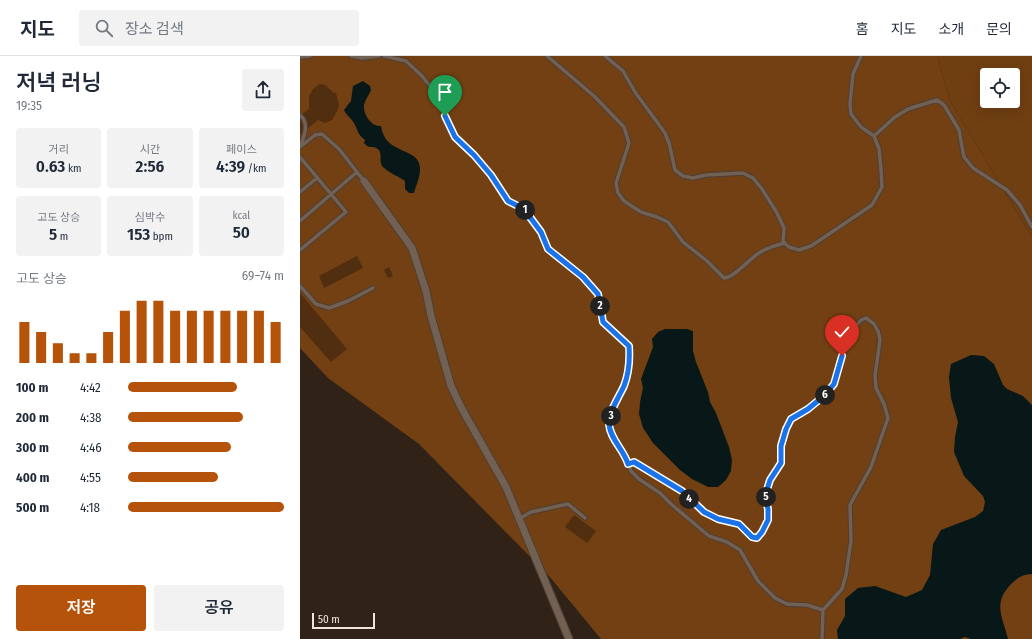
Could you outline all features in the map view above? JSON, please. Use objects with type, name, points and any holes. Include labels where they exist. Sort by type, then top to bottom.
[{"type":"street","points":[[364,181],[412,248],[426,291],[451,386],[462,409],[506,488],[569,639]]},
{"type":"lane","points":[[300,57],[310,56]]},
{"type":"lane","points":[[351,56],[362,58],[379,56]]},
{"type":"lane","points":[[384,56],[406,60],[422,76],[439,97],[445,116],[455,137],[474,155],[491,175],[508,201],[524,209],[541,232],[548,249],[583,277],[598,294],[603,322],[629,346],[630,364],[624,385],[614,404],[609,424],[615,441],[626,457],[631,471],[639,479],[660,493],[709,536],[727,542],[740,550],[758,581],[775,598],[786,604],[807,605],[823,610]]},
{"type":"lane","points":[[547,56],[594,96],[624,127],[629,143],[616,183],[618,193],[624,201],[640,212],[668,222],[683,242],[724,278],[732,275],[759,253],[775,245],[785,243]]},
{"type":"lane","points":[[604,56],[623,71],[635,92],[664,133],[669,143],[675,170],[683,176],[693,178],[706,175],[743,174],[753,178],[762,189],[777,213],[784,228],[783,242],[789,247],[799,250],[811,246],[872,205],[882,187],[882,169],[879,149],[874,136],[861,127],[851,114],[850,104],[853,74],[861,56]]},
{"type":"lane","points":[[874,136],[895,117],[908,109],[937,100],[944,104],[959,130],[964,157],[973,168],[1008,190],[1020,205],[1032,228]]},
{"type":"lane","points":[[300,115],[304,119],[306,132],[300,146]]},
{"type":"lane","points":[[300,146],[315,134],[322,134],[339,149],[364,181]]},
{"type":"lane","points":[[300,160],[346,212],[300,250]]},
{"type":"lane","points":[[300,221],[357,172]]},
{"type":"lane","points":[[300,192],[317,178]]},
{"type":"lane","points":[[300,286],[316,304],[329,308],[348,301],[373,288]]},
{"type":"lane","points":[[628,464],[634,462],[682,491],[704,512],[718,519],[739,524],[752,537],[757,538],[768,520],[768,509],[765,496],[770,480],[781,463],[781,446],[786,429],[791,419],[814,404],[825,395],[834,384],[848,336],[861,320],[866,318],[874,324],[880,340],[874,376],[876,388],[884,404],[888,418],[871,467],[850,505],[851,541],[846,575],[842,589],[823,610],[822,639]]},
{"type":"lane","points":[[519,519],[531,512],[568,504],[585,518]]},
{"type":"shaded area","points":[[300,56],[937,56],[950,101],[1032,237],[1032,639],[601,639],[549,576],[419,444],[328,378],[300,348]]},
{"type":"shaded area","points":[[937,56],[1032,56],[1032,237],[950,101]]},
{"type":"shaded area","points":[[363,81],[370,86],[371,90],[364,105],[368,119],[377,126],[381,126],[384,136],[389,142],[395,147],[409,153],[418,162],[420,172],[414,193],[409,193],[405,189],[405,181],[383,167],[378,149],[375,147],[368,147],[364,143],[365,140],[359,134],[354,123],[344,110],[351,101],[353,86]]},
{"type":"shaded area","points":[[665,329],[687,329],[693,331],[693,351],[696,362],[708,392],[710,402],[716,413],[729,447],[732,460],[731,471],[726,480],[718,487],[708,487],[692,479],[680,470],[653,443],[643,428],[639,414],[643,388],[641,379],[653,347],[652,339],[658,332]]},
{"type":"shaded area","points":[[971,355],[984,356],[994,364],[1003,385],[1007,389],[1023,396],[1032,405],[1032,574],[1020,577],[1011,584],[1005,591],[1002,598],[1000,611],[1008,639],[971,639],[965,637],[960,639],[838,639],[837,630],[845,616],[845,599],[858,588],[875,586],[906,597],[922,590],[930,575],[933,544],[941,530],[975,517],[983,511],[985,502],[983,496],[964,476],[954,452],[958,422],[951,398],[949,377],[951,364]]},
{"type":"building","points":[[320,84],[325,85],[336,93],[339,106],[332,120],[325,123],[318,120],[300,135],[300,116],[309,109],[309,96],[313,89]]},
{"type":"building","points":[[357,256],[363,268],[324,288],[319,276]]},
{"type":"building","points":[[389,267],[393,276],[388,278],[384,270]]},
{"type":"building","points":[[300,293],[347,349],[331,362],[300,327]]},
{"type":"building","points":[[574,515],[596,531],[587,543],[565,527]]},
{"type":"route","points":[[445,116],[455,137],[474,155],[491,175],[508,201],[524,209],[541,232],[548,249],[583,277],[598,294],[603,322],[629,346],[630,364],[624,385],[614,404],[609,424],[615,441],[626,457],[628,464],[634,462],[682,491],[704,512],[718,519],[739,524],[752,537],[757,538],[768,520],[768,509],[765,496],[770,480],[781,463],[781,446],[786,429],[791,419],[808,409],[825,395],[834,384],[842,356]]}]
